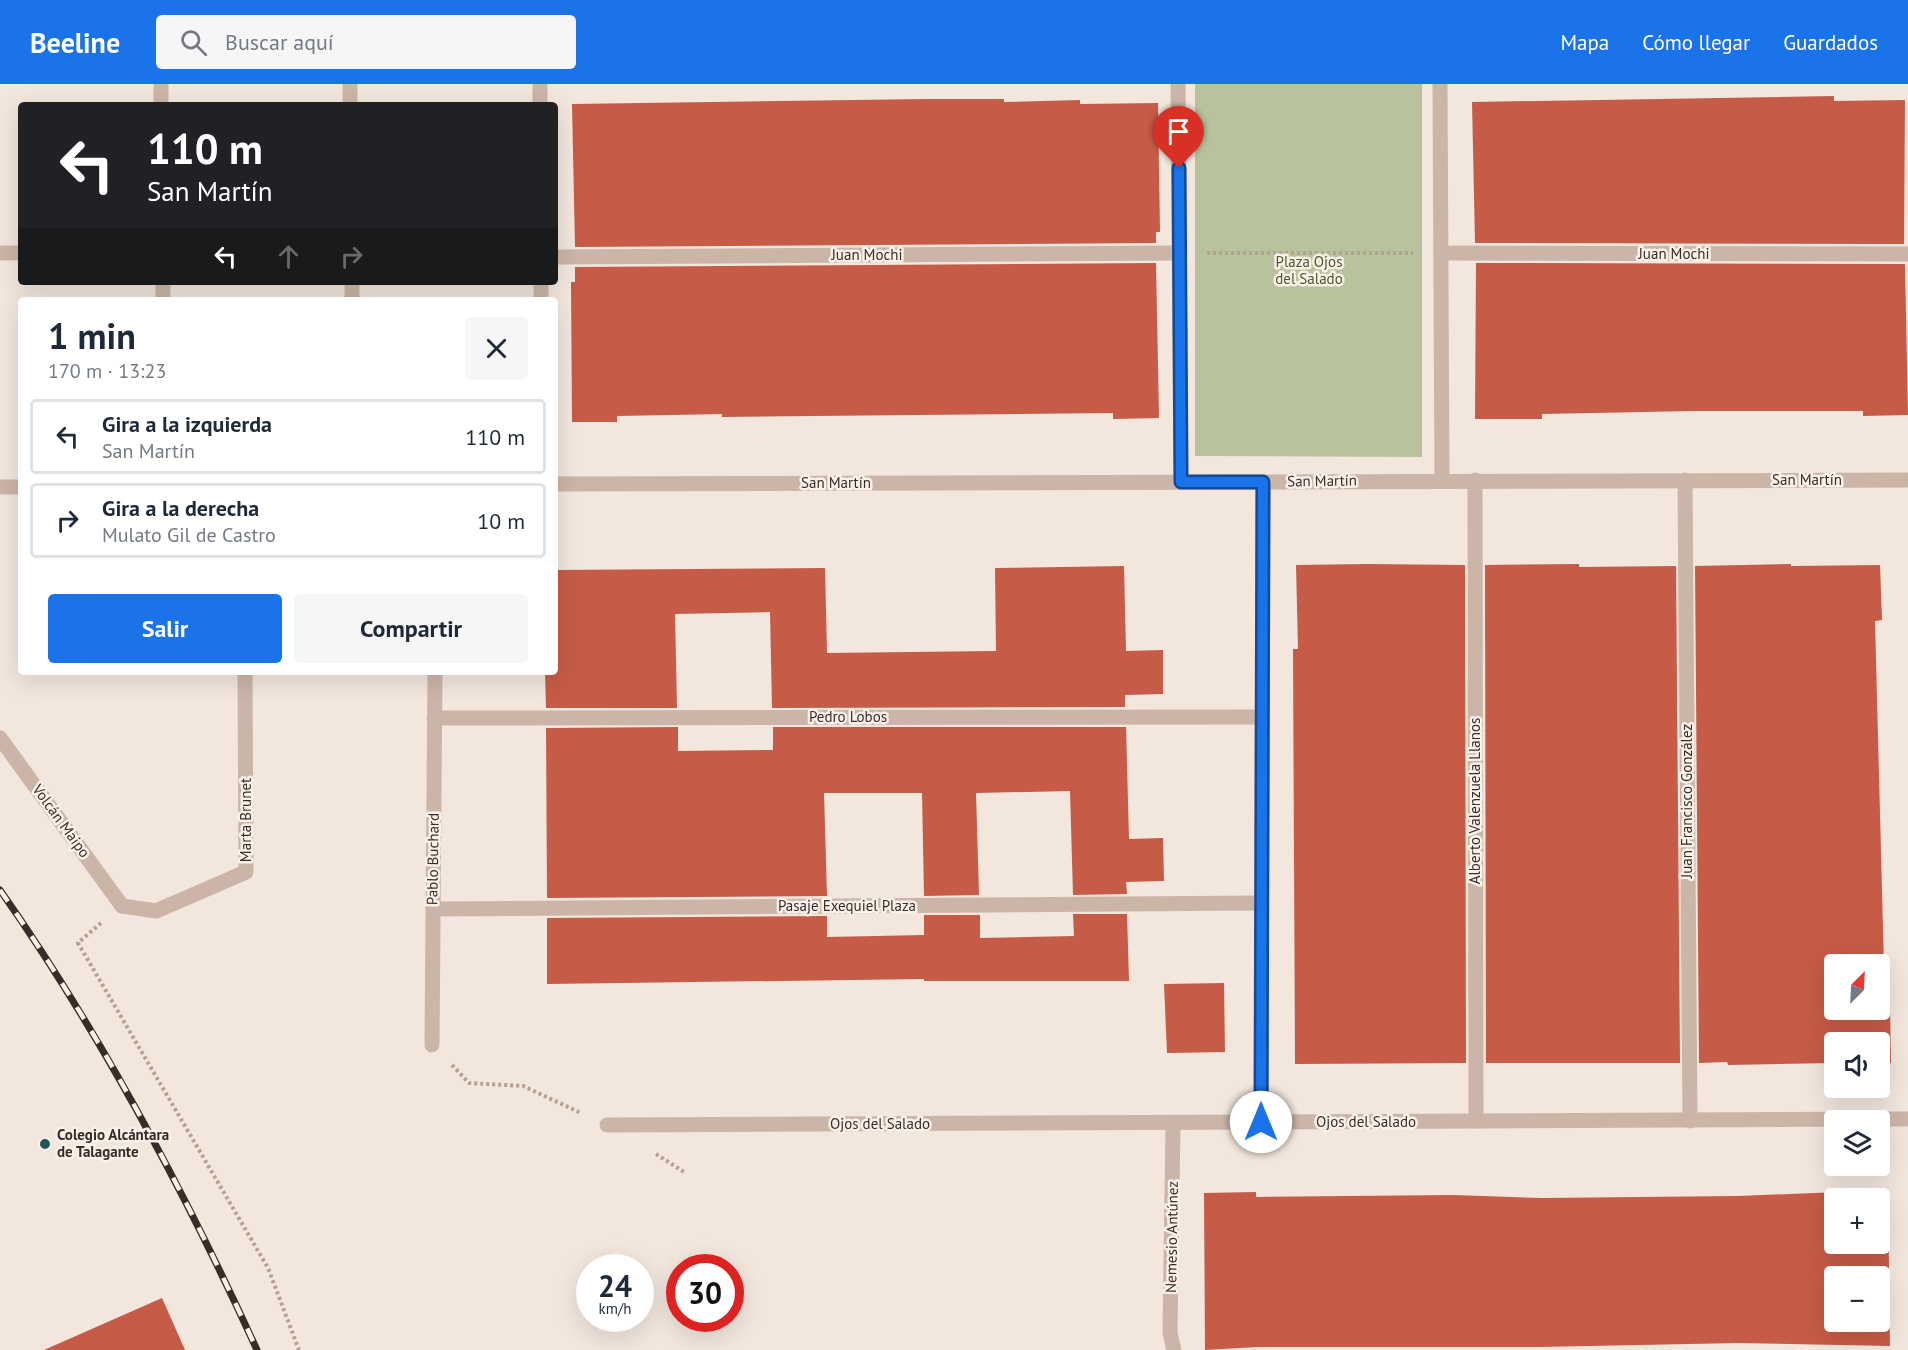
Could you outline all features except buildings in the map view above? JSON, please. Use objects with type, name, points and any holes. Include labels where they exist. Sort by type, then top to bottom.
[{"type":"street","points":[[161,84],[161,102]]},
{"type":"street","points":[[350,84],[350,102]]},
{"type":"street","points":[[540,84],[540,102]]},
{"type":"street","points":[[1178,84],[1181,482]]},
{"type":"street","points":[[1440,84],[1442,480]]},
{"type":"street","points":[[0,253],[18,253]]},
{"type":"street","name":"Juan Mochi","points":[[558,257],[1179,253]]},
{"type":"street","name":"Juan Mochi","points":[[1441,253],[1908,254]]},
{"type":"street","name":"Alberto Valenzuela Llanos","points":[[1475,480],[1476,1121]]},
{"type":"street","name":"Juan Francisco González","points":[[1685,480],[1690,1121]]},
{"type":"street","name":"San Martín","points":[[558,484],[1908,480]]},
{"type":"street","points":[[1261,1122],[1263,482]]},
{"type":"street","points":[[0,487],[18,487]]},
{"type":"street","name":"Marta Brunet","points":[[122,906],[156,911],[246,872],[246,675]]},
{"type":"street","name":"Pablo Buchard","points":[[432,1046],[435,675]]},
{"type":"street","name":"Pedro Lobos","points":[[434,718],[1262,717]]},
{"type":"street","name":"Volcán Maipo","points":[[0,738],[122,906]]},
{"type":"street","name":"Pasaje Exequiel Plaza","points":[[433,909],[1262,903]]},
{"type":"street","name":"Ojos del Salado","points":[[608,1125],[1908,1119]]},
{"type":"street","name":"Nemesio Antúnez","points":[[1173,1123],[1170,1334],[1174,1350]]},
{"type":"path","points":[[1179,253],[1441,253]]},
{"type":"path","points":[[122,906],[78,943],[268,1268],[299,1350]]},
{"type":"path","points":[[432,1046],[469,1083],[523,1086],[608,1125],[684,1172]]},
{"type":"green space","name":"Plaza Ojos del Salado","points":[[1195,84],[1422,84],[1422,457],[1195,456]]},
{"type":"railway","points":[[0,890],[72,1000],[139,1114],[200,1231],[257,1350]]},
{"type":"place","name":"Colegio Alcántara de Talagante","points":[[45,1144]]},
{"type":"route","points":[[1179,168],[1181,482],[1263,482],[1261,1122]]}]
